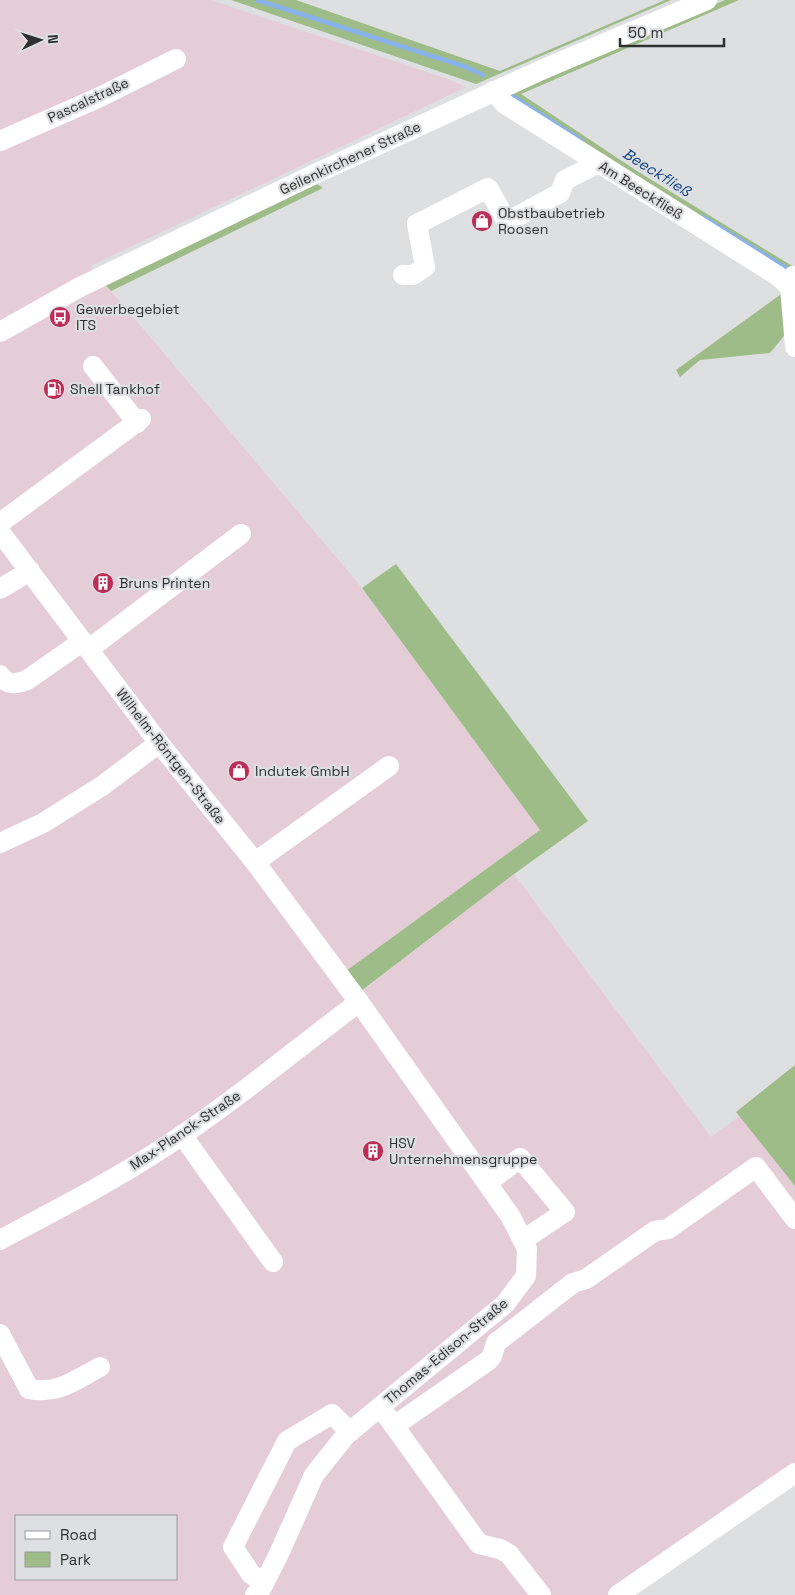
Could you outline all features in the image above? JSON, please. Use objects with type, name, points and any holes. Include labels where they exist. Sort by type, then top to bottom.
[{"type":"street","name":"Geilenkirchener Straße","points":[[0,332],[80,287],[315,174],[493,91],[706,0]]},
{"type":"street","name":"Pascalstraße","points":[[0,141],[176,59]]},
{"type":"street","name":"Am Beeckfließ","points":[[493,91],[505,104],[778,276],[793,283]]},
{"type":"street","points":[[403,275],[413,275],[425,267],[417,224],[488,188],[507,222],[560,193],[565,180],[599,163]]},
{"type":"street","points":[[793,283],[795,347]]},
{"type":"street","points":[[0,523],[139,421],[93,366]]},
{"type":"street","name":"Wilhelm-Röntgen-Straße","points":[[0,532],[159,743],[255,862],[358,1002]]},
{"type":"street","points":[[0,675],[4,681],[9,683],[16,684],[27,680],[86,645],[240,534]]},
{"type":"street","points":[[0,589],[30,571]]},
{"type":"street","points":[[0,843],[51,818],[102,786],[159,743]]},
{"type":"street","points":[[255,862],[389,766]]},
{"type":"street","name":"Max-Planck-Straße","points":[[0,1240],[100,1187],[182,1135],[358,1002]]},
{"type":"street","name":"Thomas-Edison-Straße","points":[[260,1589],[278,1556],[314,1475],[350,1432],[505,1304],[526,1276],[527,1249],[511,1218],[358,1002]]},
{"type":"street","points":[[182,1135],[273,1262]]},
{"type":"street","points":[[487,1183],[520,1158],[565,1212],[523,1240]]},
{"type":"street","points":[[394,1426],[489,1360],[496,1343],[573,1283],[586,1278],[655,1231],[668,1229],[756,1168],[795,1219]]},
{"type":"street","points":[[0,1334],[29,1389],[42,1392],[57,1390],[100,1367]]},
{"type":"street","points":[[380,1406],[479,1544],[500,1549],[509,1554],[541,1595]]},
{"type":"street","points":[[260,1589],[232,1547],[287,1441],[332,1414],[350,1432]]},
{"type":"street","points":[[618,1595],[795,1473]]},
{"type":"shaded area","points":[[0,0],[210,0],[445,78],[466,87],[90,266],[358,583],[540,830],[346,971],[362,991],[514,874],[711,1137],[740,1116],[795,1186],[795,1479],[621,1595],[0,1595]]},
{"type":"green space","points":[[231,0],[296,0],[500,71],[665,0],[671,0],[476,84]]},
{"type":"green space","points":[[725,0],[739,0],[521,94],[637,171],[794,267],[787,274],[507,97],[638,36]]},
{"type":"green space","points":[[315,183],[323,188],[111,291],[105,284]]},
{"type":"green space","points":[[784,292],[788,331],[770,353],[700,360],[680,377],[676,370]]},
{"type":"green space","points":[[396,564],[588,821],[514,874],[361,991],[346,971],[540,830],[362,588]]},
{"type":"green space","points":[[795,1065],[795,1186],[736,1112]]},
{"type":"waterway","name":"Beeckfließ","points":[[257,0],[466,67],[483,75]]},
{"type":"waterway","name":"Beeckfließ","points":[[512,96],[582,141]]},
{"type":"waterway","name":"Beeckfließ","points":[[703,217],[789,270]]},
{"type":"place","name":"Obstbaubetrieb Roosen","points":[[482,221]]},
{"type":"place","name":"Gewerbegebiet ITS","points":[[60,317]]},
{"type":"place","name":"Shell Tankhof","points":[[54,389]]},
{"type":"place","name":"Bruns Printen","points":[[103,583]]},
{"type":"place","name":"Indutek GmbH","points":[[239,771]]},
{"type":"place","name":"HSV Unternehmensgruppe","points":[[373,1151]]}]
